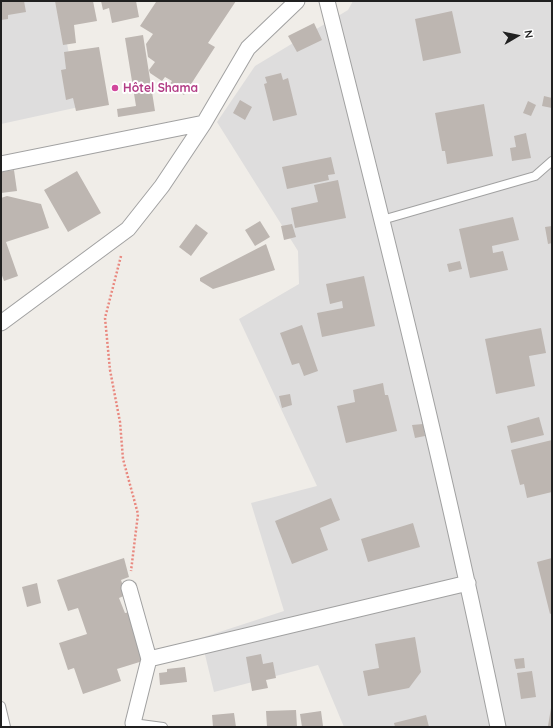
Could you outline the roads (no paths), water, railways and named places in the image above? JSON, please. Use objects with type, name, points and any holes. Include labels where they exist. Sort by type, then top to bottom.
[{"type":"street","points":[[1,323],[128,229],[162,186],[204,123],[248,48],[297,1]]},
{"type":"street","points":[[327,1],[382,220],[468,583],[498,727]]},
{"type":"street","points":[[1,164],[204,123]]},
{"type":"street","points":[[149,659],[468,583]]},
{"type":"street","points":[[129,588],[149,659],[133,725]]},
{"type":"lane","points":[[382,220],[534,176],[552,161]]},
{"type":"lane","points":[[1,706],[6,727]]},
{"type":"lane","points":[[133,725],[163,727]]},
{"type":"place","name":"Hôtel Shama","points":[[115,88]]}]
